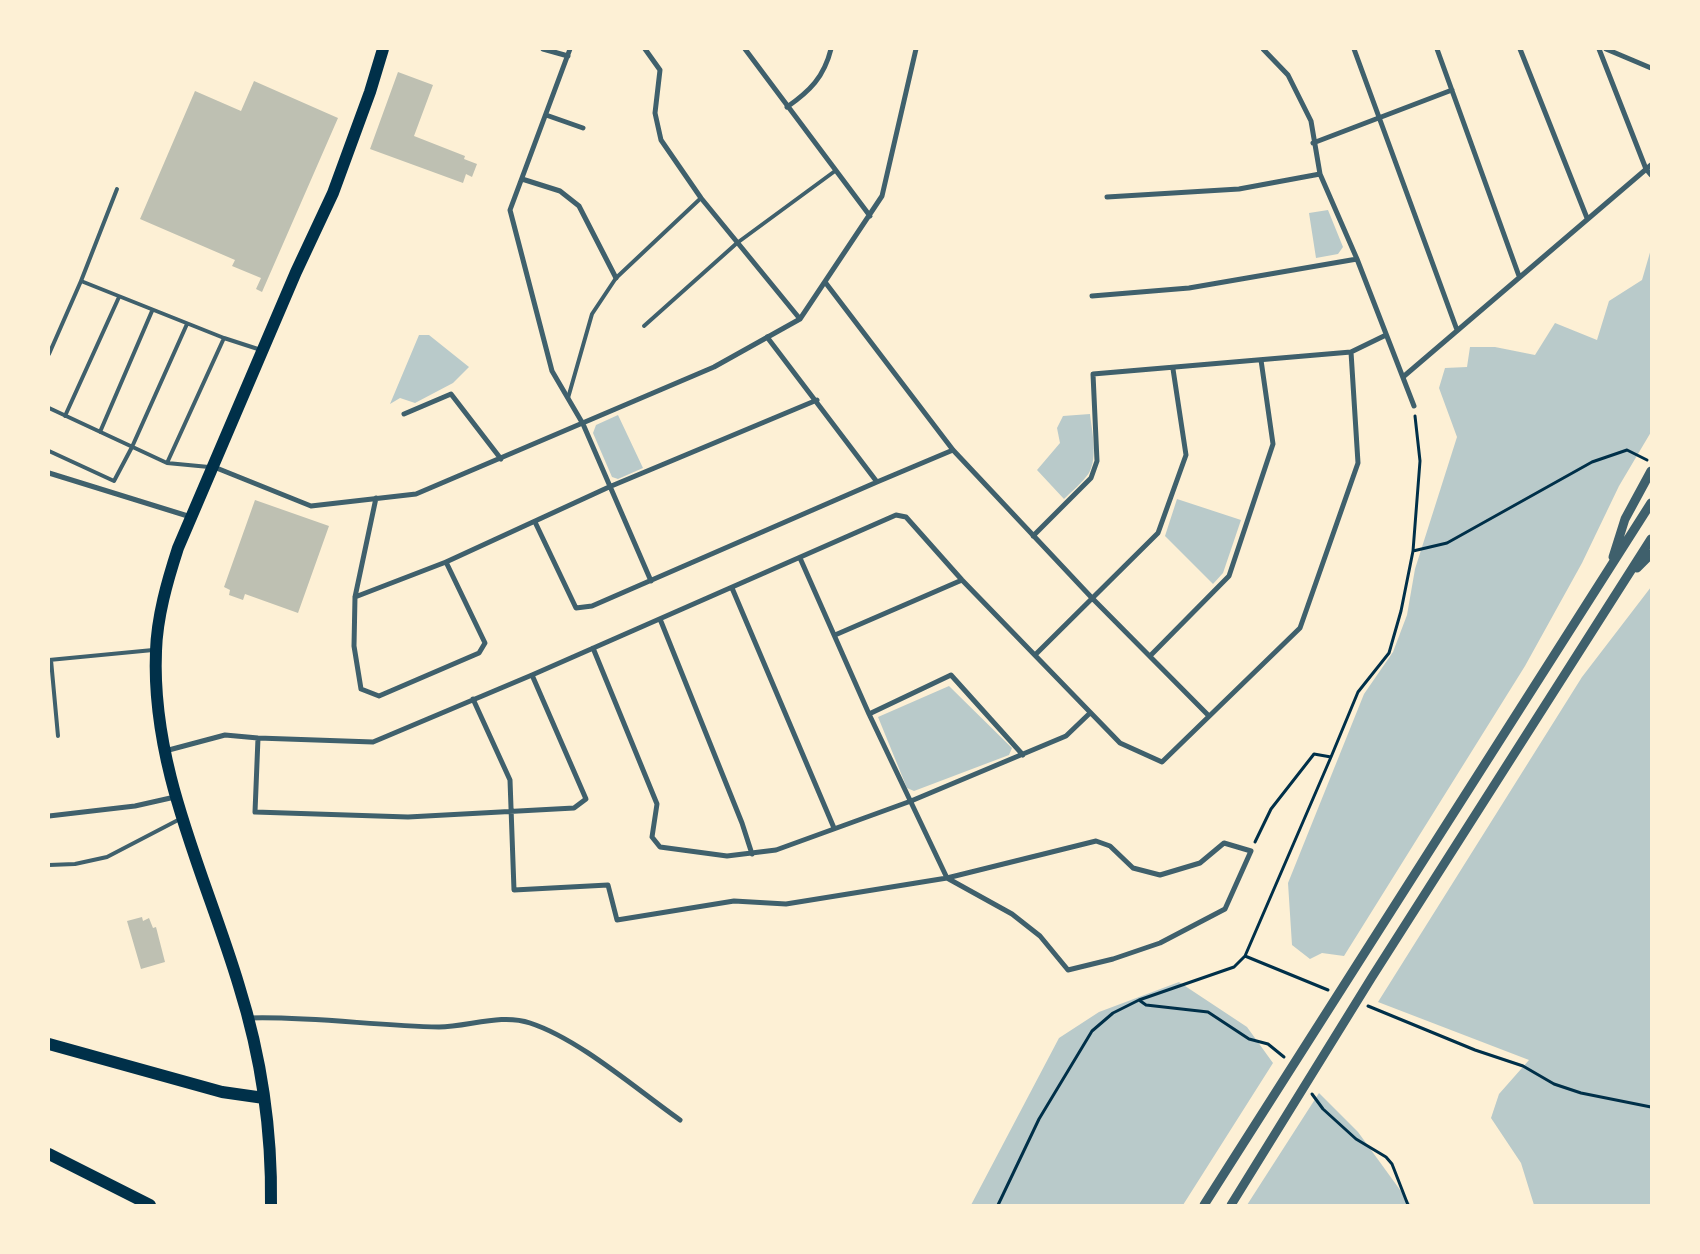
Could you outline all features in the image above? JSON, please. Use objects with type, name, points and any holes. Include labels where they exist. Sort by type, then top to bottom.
[{"type":"main road","points":[[271,1205],[264,1098],[248,1018],[239,985],[175,797],[157,712],[156,650],[166,586],[178,548],[333,193],[370,92],[383,49]]},
{"type":"main road","points":[[49,1044],[222,1092],[264,1098]]},
{"type":"main road","points":[[49,1154],[150,1205]]},
{"type":"street","points":[[543,49],[568,56]]},
{"type":"street","points":[[570,49],[510,210],[552,371],[583,424],[651,581]]},
{"type":"street","points":[[645,49],[660,70],[655,113],[661,140],[701,198],[800,319]]},
{"type":"street","points":[[745,49],[870,216]]},
{"type":"street","points":[[787,107],[811,90],[823,73],[832,49]]},
{"type":"street","points":[[214,467],[311,506],[416,494],[714,367],[800,319],[882,196],[916,49]]},
{"type":"street","points":[[1263,49],[1288,75],[1311,121],[1320,174],[1357,259],[1414,406]]},
{"type":"street","points":[[1354,49],[1456,330]]},
{"type":"street","points":[[1437,49],[1519,276]]},
{"type":"street","points":[[1520,49],[1587,218]]},
{"type":"street","points":[[1599,49],[1646,169],[1651,175]]},
{"type":"street","points":[[1606,49],[1651,68]]},
{"type":"street","points":[[1314,144],[1452,90]]},
{"type":"street","points":[[546,115],[582,128]]},
{"type":"street","points":[[1403,377],[1651,165]]},
{"type":"street","points":[[1107,197],[1238,189],[1320,174]]},
{"type":"street","points":[[522,179],[560,191],[579,206],[616,278]]},
{"type":"street","points":[[1092,296],[1189,288],[1357,259]]},
{"type":"street","points":[[825,282],[953,450],[1092,598],[1208,715]]},
{"type":"street","points":[[1033,536],[1091,478],[1098,461],[1093,374],[1173,369],[1351,352],[1386,335]]},
{"type":"street","points":[[768,337],[877,482]]},
{"type":"street","points":[[164,752],[225,735],[373,742],[532,675],[896,515],[906,517],[962,580],[1120,743],[1162,762],[1208,715],[1300,628],[1358,463],[1351,352]]},
{"type":"street","points":[[1150,656],[1229,576],[1273,444],[1261,360]]},
{"type":"street","points":[[1036,655],[1158,533],[1186,455],[1173,369]]},
{"type":"street","points":[[404,414],[451,394],[501,459]]},
{"type":"street","points":[[355,597],[446,562],[609,487],[817,400]]},
{"type":"street","points":[[536,522],[576,608],[592,606],[953,450]]},
{"type":"street","points":[[1610,569],[1625,519],[1651,471]]},
{"type":"street","points":[[49,473],[192,517]]},
{"type":"street","points":[[376,498],[355,597],[354,646],[361,689],[379,696],[479,653],[485,643],[446,562]]},
{"type":"street","points":[[1204,1205],[1651,503]]},
{"type":"street","points":[[1231,1205],[1372,977],[1651,539]]},
{"type":"street","points":[[1625,580],[1651,554]]},
{"type":"street","points":[[473,699],[510,780],[514,890],[608,885],[617,920],[734,902],[786,904],[947,878],[1096,841],[1110,846],[1133,868],[1160,875],[1200,863],[1224,843],[1251,851],[1225,909],[1160,943],[1114,959],[1068,970],[1040,936],[1012,914],[947,878],[869,714],[800,558]]},
{"type":"street","points":[[835,635],[962,580]]},
{"type":"street","points":[[732,588],[834,828]]},
{"type":"street","points":[[660,619],[742,823],[752,854]]},
{"type":"street","points":[[593,648],[657,804],[652,837],[660,847],[727,856],[776,850],[911,801],[1066,736],[1090,713]]},
{"type":"street","points":[[258,738],[255,812],[408,817],[510,813],[574,808],[586,798],[532,675]]},
{"type":"street","points":[[869,714],[951,675],[1023,754]]},
{"type":"street","points":[[49,816],[135,806],[175,797]]},
{"type":"street","points":[[248,1018],[281,1017],[441,1027],[506,1020],[527,1022],[570,1042],[680,1120]]},
{"type":"lane","points":[[644,326],[736,243],[835,171]]},
{"type":"lane","points":[[49,354],[117,189]]},
{"type":"lane","points":[[568,398],[592,314],[616,278],[701,198]]},
{"type":"lane","points":[[80,281],[152,311],[224,338],[263,350]]},
{"type":"lane","points":[[65,416],[119,297]]},
{"type":"lane","points":[[100,432],[152,311]]},
{"type":"lane","points":[[49,451],[114,481],[132,447],[187,324]]},
{"type":"lane","points":[[167,463],[224,338]]},
{"type":"lane","points":[[49,408],[167,463],[214,467]]},
{"type":"lane","points":[[58,736],[50,660],[156,650]]},
{"type":"lane","points":[[49,865],[74,864],[107,857],[182,818]]},
{"type":"path","points":[[998,1205],[1039,1119],[1092,1030],[1113,1013],[1138,1000],[1234,967],[1244,956],[1358,692],[1389,653],[1401,611],[1413,551],[1420,461],[1414,406]]},
{"type":"path","points":[[1413,551],[1447,543],[1592,462],[1617,452],[1626,450],[1651,463]]},
{"type":"path","points":[[1251,851],[1271,809],[1314,754],[1331,756]]},
{"type":"path","points":[[1244,956],[1337,994]]},
{"type":"path","points":[[1364,1005],[1475,1050],[1523,1066],[1554,1084],[1581,1094],[1651,1107]]},
{"type":"shaded area","points":[[1328,210],[1343,247],[1338,254],[1316,258],[1309,213]]},
{"type":"shaded area","points":[[1651,249],[1651,432],[1619,486],[1582,563],[1525,666],[1344,956],[1322,953],[1310,959],[1292,945],[1288,883],[1364,694],[1393,652],[1407,615],[1415,569],[1457,437],[1439,388],[1445,368],[1467,367],[1470,347],[1495,347],[1535,355],[1555,323],[1597,340],[1609,301],[1642,280]]},
{"type":"shaded area","points":[[419,335],[429,335],[469,367],[453,383],[415,403],[400,398],[390,404]]},
{"type":"shaded area","points":[[1090,414],[1094,444],[1092,467],[1084,480],[1064,499],[1037,470],[1060,443],[1057,428],[1063,416]]},
{"type":"shaded area","points":[[618,415],[643,468],[618,479],[612,477],[593,433],[596,425]]},
{"type":"shaded area","points":[[1177,499],[1241,520],[1223,573],[1213,584],[1165,536]]},
{"type":"shaded area","points":[[1651,587],[1651,1205],[1534,1205],[1521,1163],[1491,1118],[1499,1094],[1529,1060],[1378,1002],[1582,677]]},
{"type":"shaded area","points":[[949,686],[1012,748],[1009,755],[914,791],[907,788],[878,717]]},
{"type":"shaded area","points":[[1179,982],[1247,1027],[1273,1063],[1183,1205],[971,1205],[1059,1038],[1099,1012]]},
{"type":"shaded area","points":[[1319,1093],[1358,1132],[1411,1205],[1247,1205]]},
{"type":"building","points":[[398,72],[433,85],[414,136],[465,156],[464,159],[477,164],[472,177],[466,174],[463,183],[370,149]]},
{"type":"building","points":[[254,81],[338,118],[262,292],[256,289],[261,278],[232,266],[235,260],[140,219],[195,91],[241,111]]},
{"type":"building","points":[[255,500],[329,526],[298,613],[245,594],[243,600],[229,595],[230,590],[224,587]]},
{"type":"building","points":[[142,917],[143,921],[149,918],[153,928],[156,927],[165,962],[141,969],[127,921]]}]
